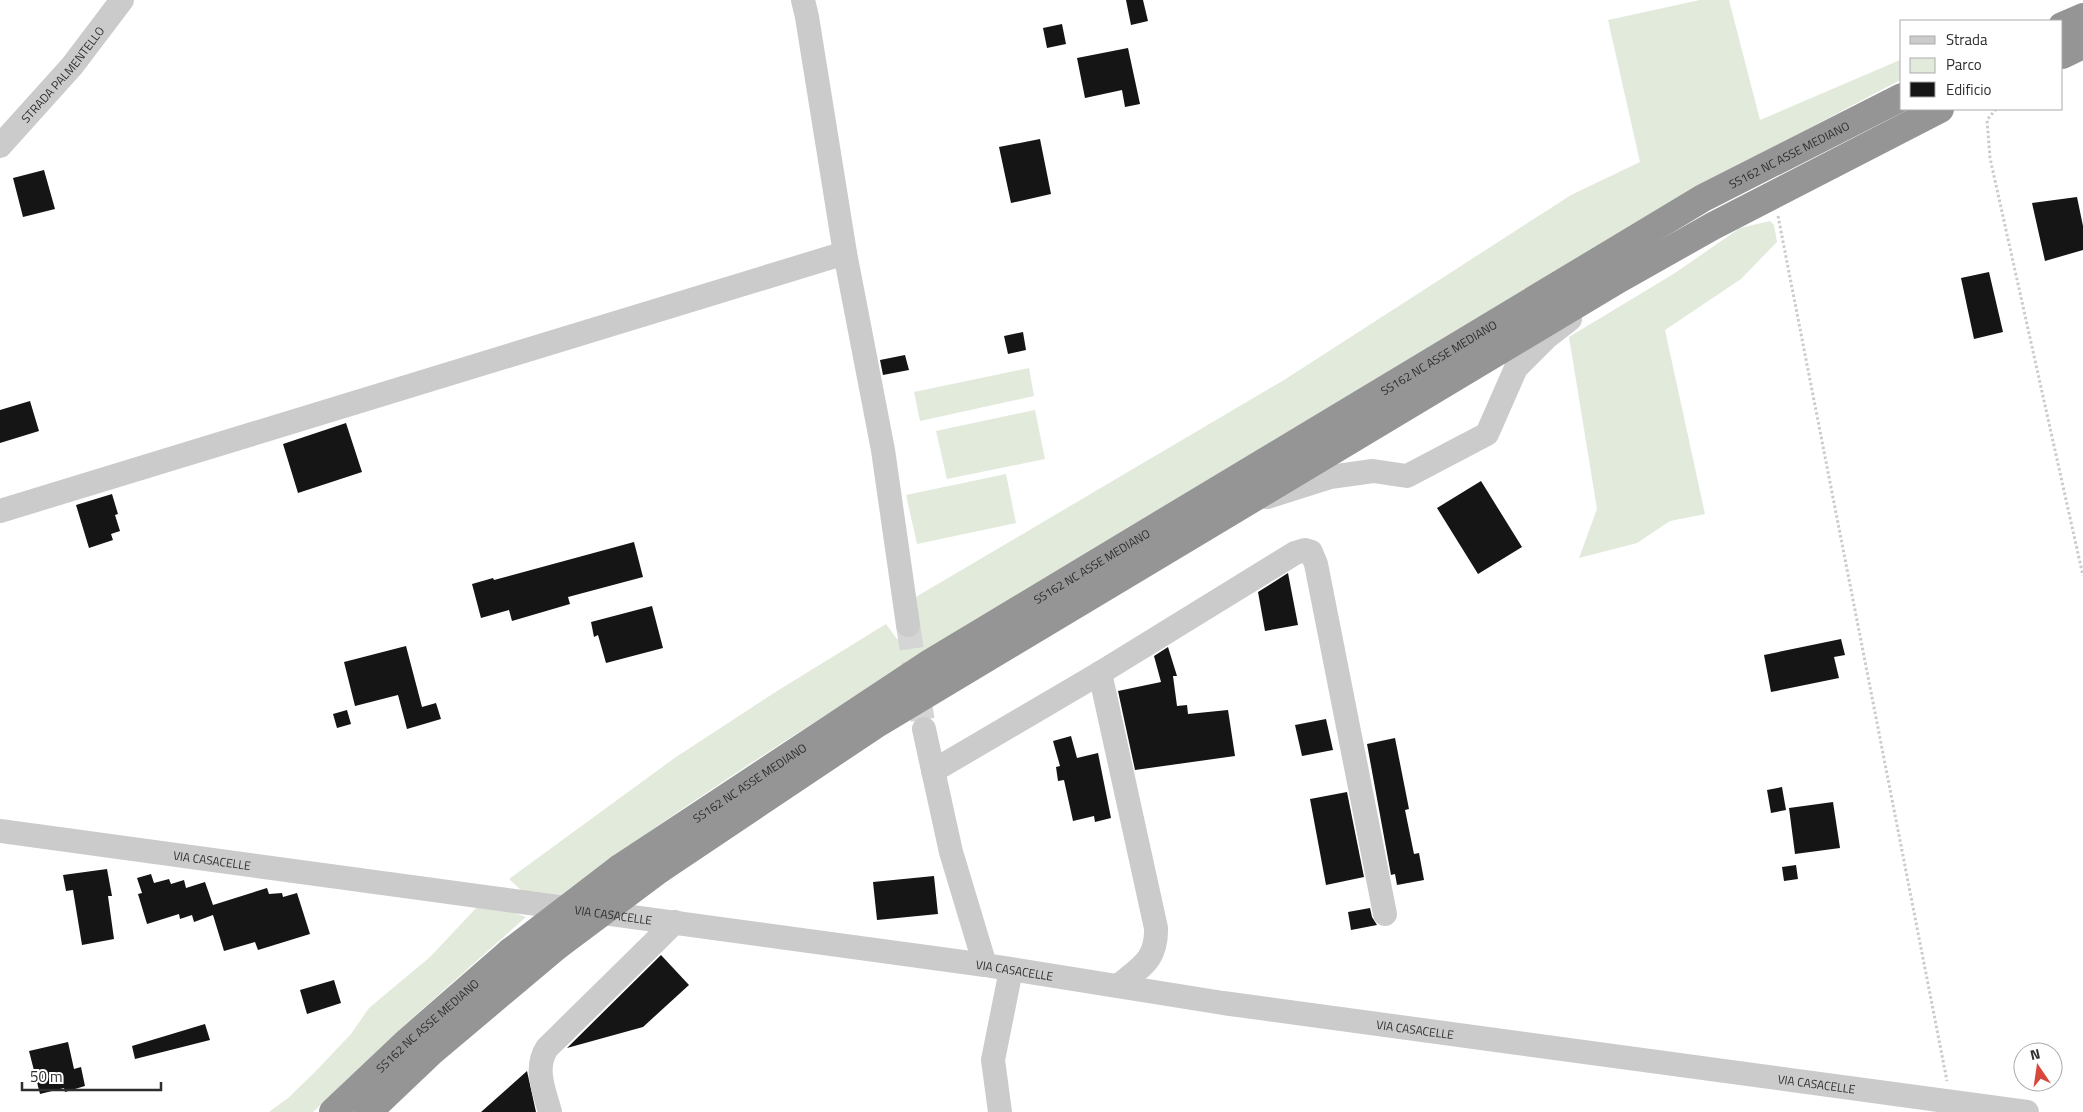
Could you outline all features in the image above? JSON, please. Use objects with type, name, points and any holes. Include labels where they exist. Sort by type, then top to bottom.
[{"type":"highway","points":[[2063,26],[2083,17]]},
{"type":"highway","points":[[2063,54],[2083,45]]},
{"type":"highway","name":"SS162 NC ASSE MEDIANO","points":[[333,1112],[408,1041],[510,952],[620,868],[930,663],[1703,198],[1900,98]]},
{"type":"highway","name":"SS162 NC ASSE MEDIANO","points":[[368,1112],[431,1052],[558,946],[660,869],[875,725],[1619,280],[1713,226],[1938,110]]},
{"type":"street","name":"STRADA PALMENTELLO","points":[[0,146],[72,66],[122,0]]},
{"type":"street","points":[[803,0],[845,253],[883,450],[908,625]]},
{"type":"street","points":[[0,511],[845,253]]},
{"type":"street","points":[[1249,503],[1330,478],[1372,471],[1407,476],[1487,434],[1516,368],[1547,337],[1619,280]]},
{"type":"street","points":[[933,771],[1100,673],[1295,553],[1305,550],[1310,552],[1316,564],[1385,914]]},
{"type":"street","points":[[1100,673],[1156,928],[1157,942],[1153,955],[1118,986]]},
{"type":"street","points":[[924,729],[951,852],[985,965]]},
{"type":"street","name":"VIA CASACELLE","points":[[0,830],[985,965],[1224,1003],[2027,1112]]},
{"type":"street","points":[[550,1112],[540,1075],[540,1059],[547,1048],[675,922]]},
{"type":"street","points":[[1000,1112],[994,1060],[1011,970]]},
{"type":"path","points":[[1995,110],[1987,120],[1990,158],[2083,576]]},
{"type":"path","points":[[1778,216],[1951,1101]]},
{"type":"green space","points":[[1700,0],[1729,0],[1760,120],[1900,60],[1900,80],[1732,169],[892,673],[724,781],[641,837],[560,896],[522,891],[509,879],[676,757],[777,691],[886,624],[897,639],[919,628],[914,598],[1284,380],[1571,195],[1640,162],[1608,20]]},
{"type":"green space","points":[[1770,221],[1774,225],[1777,242],[1741,279],[1665,330],[1705,514],[1670,521],[1637,543],[1579,558],[1597,509],[1569,337],[1675,273],[1740,228]]},
{"type":"green space","points":[[1029,368],[1034,396],[920,421],[914,392]]},
{"type":"green space","points":[[1035,410],[1045,459],[947,479],[936,431]]},
{"type":"green space","points":[[1006,474],[1016,523],[917,544],[906,495]]},
{"type":"green space","points":[[479,905],[495,906],[526,917],[399,1030],[313,1112],[269,1112],[288,1098],[314,1073],[351,1034],[369,1008],[430,957]]},
{"type":"building","points":[[1126,0],[1143,0],[1148,21],[1131,25]]},
{"type":"building","points":[[1062,24],[1066,44],[1047,48],[1043,28]]},
{"type":"building","points":[[1128,48],[1140,104],[1125,107],[1122,90],[1085,98],[1077,58]]},
{"type":"building","points":[[1040,139],[1051,194],[1011,203],[999,147]]},
{"type":"building","points":[[44,170],[55,209],[23,217],[13,178]]},
{"type":"building","points":[[2077,197],[2083,226],[2083,250],[2045,261],[2032,203]]},
{"type":"building","points":[[1989,272],[2003,332],[1974,339],[1961,278]]},
{"type":"building","points":[[1023,332],[1026,350],[1008,354],[1004,336]]},
{"type":"building","points":[[905,355],[909,370],[883,375],[880,360]]},
{"type":"building","points":[[30,401],[39,431],[0,443],[0,410]]},
{"type":"building","points":[[346,423],[362,472],[298,493],[283,444]]},
{"type":"building","points":[[1481,481],[1522,547],[1478,574],[1437,508]]},
{"type":"building","points":[[112,494],[118,514],[115,515],[120,531],[111,534],[113,540],[89,548],[76,505]]},
{"type":"building","points":[[634,542],[643,577],[568,597],[570,604],[512,621],[509,610],[481,618],[472,584],[493,578],[494,580]]},
{"type":"building","points":[[1288,573],[1298,625],[1265,631],[1258,592]]},
{"type":"building","points":[[652,606],[663,648],[606,663],[598,635],[594,637],[591,622]]},
{"type":"building","points":[[1841,639],[1845,655],[1834,657],[1839,678],[1771,692],[1764,655]]},
{"type":"building","points":[[406,646],[422,707],[436,703],[441,719],[407,729],[398,695],[355,706],[344,662]]},
{"type":"building","points":[[1168,647],[1177,676],[1173,676],[1177,706],[1187,705],[1188,714],[1228,710],[1235,756],[1135,770],[1118,691],[1161,682],[1154,656]]},
{"type":"building","points":[[347,710],[351,724],[337,728],[333,714]]},
{"type":"building","points":[[1326,719],[1333,750],[1302,756],[1295,725]]},
{"type":"building","points":[[1071,736],[1077,758],[1098,753],[1111,818],[1095,822],[1094,816],[1073,821],[1064,780],[1058,781],[1056,767],[1060,766],[1053,741]]},
{"type":"building","points":[[1395,738],[1409,809],[1405,810],[1414,854],[1419,853],[1424,880],[1397,885],[1395,874],[1391,875],[1367,744]]},
{"type":"building","points":[[1782,787],[1786,810],[1771,813],[1767,790]]},
{"type":"building","points":[[1347,792],[1364,877],[1326,885],[1310,799]]},
{"type":"building","points":[[1833,802],[1840,848],[1795,854],[1789,808]]},
{"type":"building","points":[[1796,865],[1798,879],[1784,881],[1782,867]]},
{"type":"building","points":[[107,869],[112,896],[108,896],[114,939],[82,945],[73,890],[66,891],[63,875]]},
{"type":"building","points":[[151,874],[154,883],[169,879],[171,884],[184,880],[186,888],[205,882],[213,905],[267,888],[269,894],[282,893],[283,897],[297,893],[310,934],[258,950],[255,942],[224,951],[213,915],[194,922],[192,915],[180,919],[179,914],[147,924],[138,894],[142,893],[137,878]]},
{"type":"building","points":[[934,876],[938,914],[877,920],[873,882]]},
{"type":"building","points":[[1370,908],[1372,917],[1377,925],[1351,930],[1348,912]]},
{"type":"building","points":[[661,955],[689,985],[643,1027],[567,1048]]},
{"type":"building","points":[[334,980],[341,1003],[307,1014],[300,990]]},
{"type":"building","points":[[205,1024],[210,1040],[135,1059],[132,1046]]},
{"type":"building","points":[[68,1042],[74,1069],[81,1067],[85,1086],[65,1092],[64,1088],[40,1094],[29,1051]]},
{"type":"building","points":[[527,1071],[536,1112],[481,1112]]},
{"type":"tunnel","points":[[908,625],[924,729]]}]
